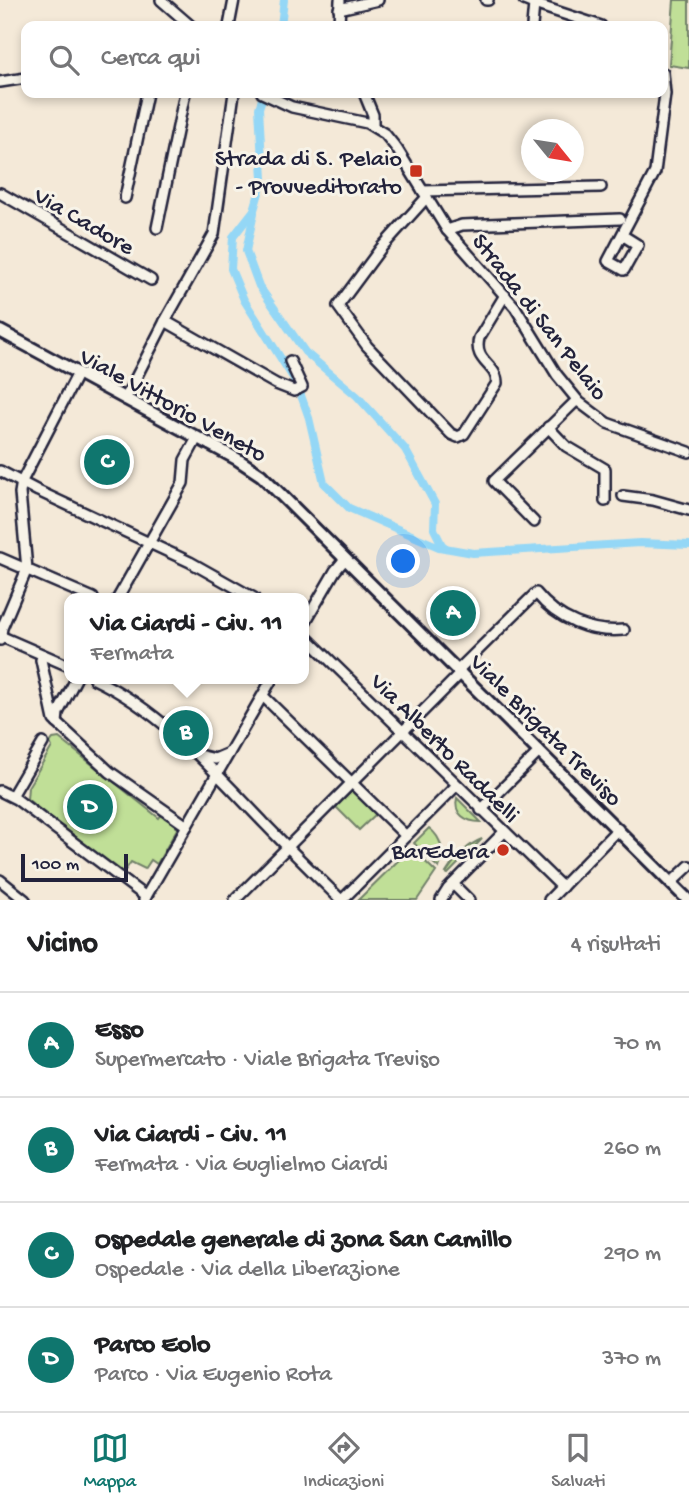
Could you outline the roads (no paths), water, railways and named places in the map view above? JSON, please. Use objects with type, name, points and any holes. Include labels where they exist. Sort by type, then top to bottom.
[{"type":"main road","name":"Viale Vittorio Veneto","points":[[0,331],[261,475],[345,559]]},
{"type":"main road","name":"Viale Brigata Treviso","points":[[345,559],[688,900]]},
{"type":"street","points":[[161,0],[185,21]]},
{"type":"street","points":[[230,21],[234,0]]},
{"type":"street","points":[[340,4],[378,0]]},
{"type":"street","points":[[524,0],[586,21]]},
{"type":"street","points":[[532,21],[534,4]]},
{"type":"street","points":[[0,82],[21,79]]},
{"type":"street","points":[[125,198],[146,98]]},
{"type":"street","points":[[157,228],[184,98]]},
{"type":"street","points":[[125,399],[214,233],[233,98]]},
{"type":"street","points":[[273,98],[303,110],[373,125],[373,115],[366,98]]},
{"type":"street","points":[[622,235],[655,172],[664,98]]},
{"type":"street","name":"Strada di San Pelaio","points":[[373,125],[392,142],[447,230],[522,317],[557,375],[577,400],[607,423],[689,452]]},
{"type":"street","points":[[505,295],[477,345],[477,352],[498,377],[497,383],[464,434],[458,437],[451,434],[367,346],[338,306],[425,194],[601,187]]},
{"type":"street","name":"Via Cadore","points":[[0,193],[151,280]]},
{"type":"street","points":[[447,230],[462,225],[620,219]]},
{"type":"street","points":[[165,321],[276,384],[297,390],[290,360]]},
{"type":"street","points":[[64,664],[0,638],[27,569],[20,493],[22,481],[78,373]]},
{"type":"street","points":[[534,522],[494,481],[577,400]]},
{"type":"street","points":[[548,428],[566,446],[605,469],[605,500]]},
{"type":"street","points":[[121,593],[183,484],[185,460],[197,438]]},
{"type":"street","points":[[0,471],[190,562],[245,593]]},
{"type":"street","points":[[622,496],[653,500],[689,510]]},
{"type":"street","points":[[0,558],[82,593]]},
{"type":"street","points":[[309,616],[345,559]]},
{"type":"street","points":[[335,572],[358,572]]},
{"type":"street","points":[[235,900],[404,732],[536,593],[548,608],[585,628],[624,630]]},
{"type":"street","name":"Via Alberto Radaelli","points":[[309,640],[562,887]]},
{"type":"street","points":[[43,655],[41,660],[55,716],[79,746],[110,772],[187,826]]},
{"type":"street","points":[[55,716],[73,684]]},
{"type":"street","points":[[103,684],[136,702],[196,755],[342,900],[457,785]]},
{"type":"street","points":[[0,791],[12,796],[145,899],[269,684]]},
{"type":"street","points":[[263,696],[405,836]]},
{"type":"street","points":[[12,796],[43,743]]},
{"type":"street","points":[[196,755],[215,759],[230,752]]},
{"type":"street","points":[[481,810],[539,752]]},
{"type":"street","points":[[549,900],[618,829]]},
{"type":"street","points":[[441,900],[504,832]]},
{"type":"street","points":[[671,883],[689,866]]},
{"type":"street","points":[[0,880],[25,900]]},
{"type":"street","points":[[453,884],[469,900]]},
{"type":"waterway","points":[[282,21],[284,0]]},
{"type":"waterway","points":[[262,98],[259,108],[263,179],[254,210],[233,237],[231,269],[244,300],[297,384],[309,418],[324,483],[349,508],[439,547],[473,553],[640,543],[689,545]]},
{"type":"waterway","points":[[254,213],[246,251],[259,286],[305,352],[357,396],[405,449],[435,504],[434,529],[446,548]]},
{"type":"place","name":"Strada di S. Pelaio - Provveditorato","points":[[416,171]]},
{"type":"place","name":"Ospedale generale di zona San Camillo","points":[[107,462]]},
{"type":"place","name":"Esso","points":[[453,613]]},
{"type":"place","name":"Via Ciardi - Civ. 11","points":[[186,733]]},
{"type":"place","name":"Parco Eolo","points":[[90,807]]},
{"type":"place","name":"BarEdera","points":[[503,850]]}]
